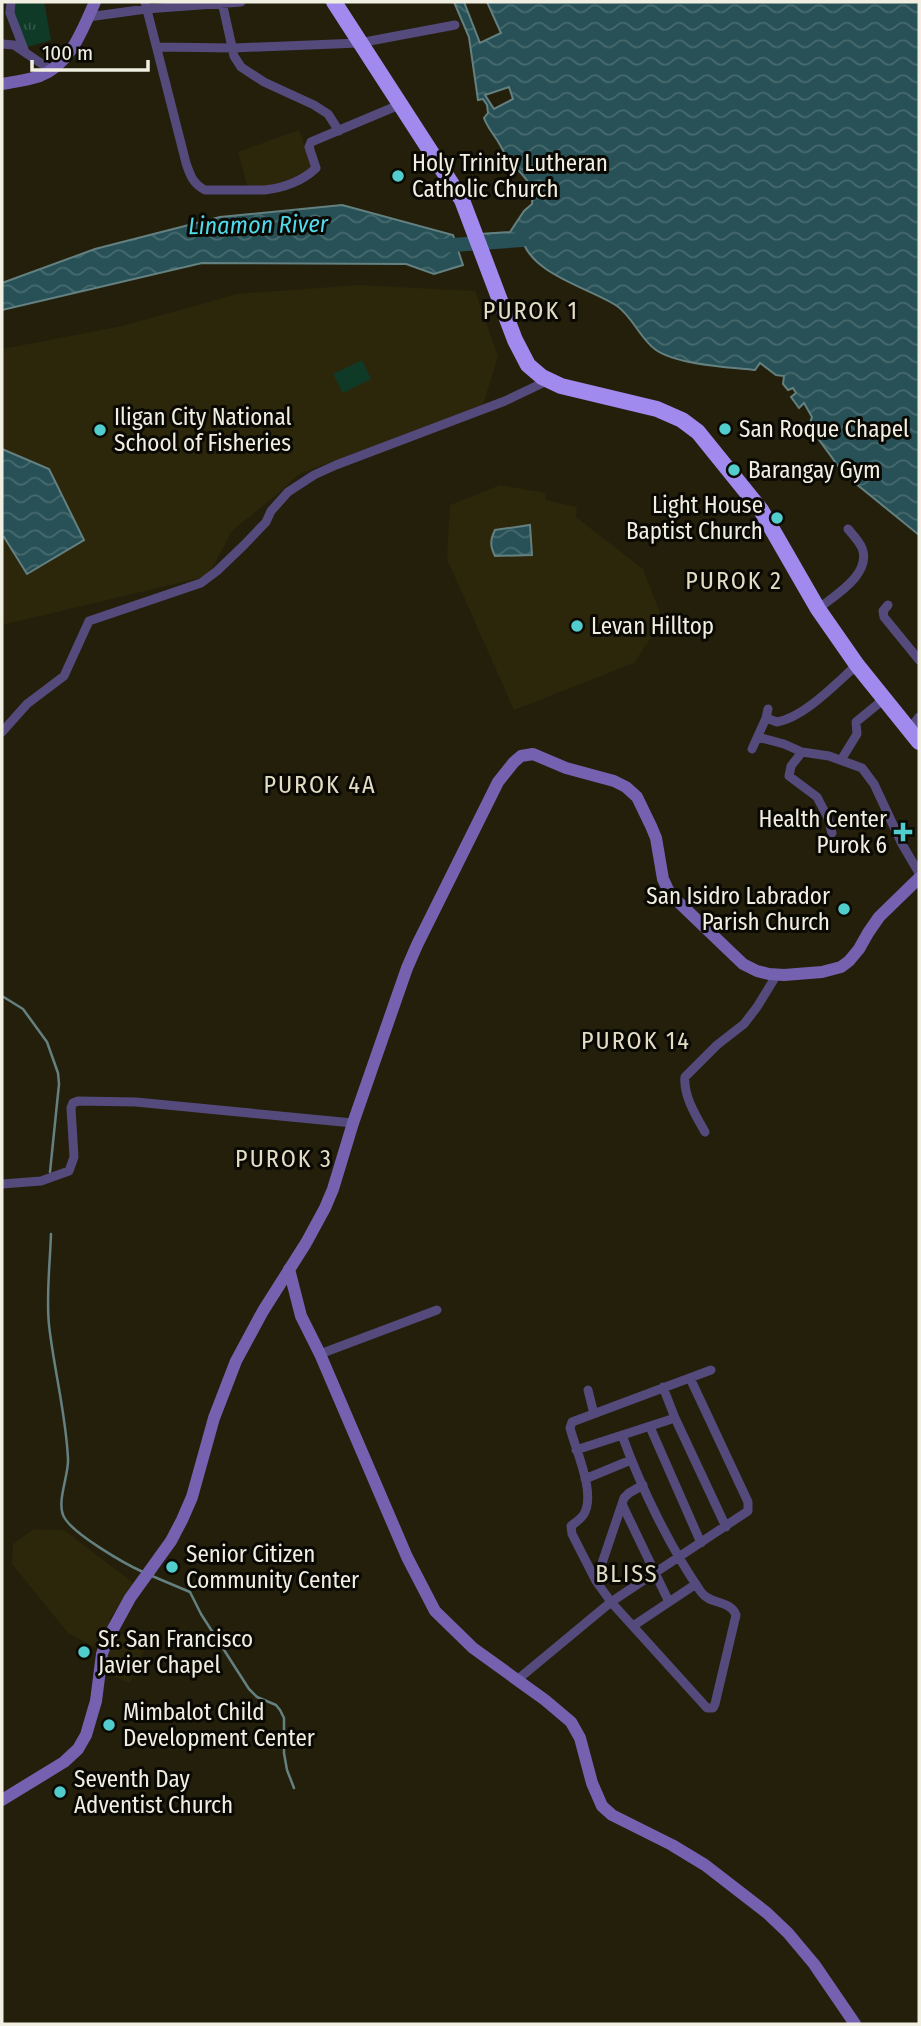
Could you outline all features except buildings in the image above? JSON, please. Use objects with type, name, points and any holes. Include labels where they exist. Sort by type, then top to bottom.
[{"type":"highway","points":[[334,2],[456,190],[466,209],[522,356],[535,372],[561,386],[657,409],[682,420],[698,432],[761,510],[818,609],[857,665],[884,699],[916,730]]},
{"type":"street","points":[[11,2],[10,13],[25,52]]},
{"type":"street","points":[[2,84],[39,76],[61,63],[69,53],[95,2]]},
{"type":"street","points":[[88,17],[146,6],[241,2]]},
{"type":"street","points":[[223,3],[234,56],[241,67],[264,82],[328,114],[339,131]]},
{"type":"street","points":[[146,6],[186,163],[192,180],[205,190],[265,190],[293,183],[316,168],[309,148],[311,142],[399,105]]},
{"type":"street","points":[[158,47],[234,48],[359,43],[456,25]]},
{"type":"street","points":[[2,44],[14,45],[51,70]]},
{"type":"street","points":[[2,732],[27,704],[64,676],[89,621],[201,583],[244,545],[266,522],[276,505],[297,485],[336,465],[505,401],[549,380]]},
{"type":"street","points":[[818,609],[854,579],[863,564],[862,547],[848,529]]},
{"type":"street","points":[[888,605],[883,611],[884,617],[919,660]]},
{"type":"street","points":[[752,750],[767,713],[781,722],[799,713],[857,665]]},
{"type":"street","points":[[841,760],[857,734],[856,722],[884,699]]},
{"type":"street","points":[[758,737],[862,768],[869,776],[919,873]]},
{"type":"street","points":[[803,752],[792,766],[789,776],[817,797],[832,832]]},
{"type":"street","points":[[2,1800],[64,1762],[83,1742],[96,1701],[104,1647],[116,1620],[171,1541],[192,1497],[214,1418],[236,1362],[262,1311],[306,1243],[333,1189],[353,1123],[416,945],[498,782],[514,762],[527,754],[538,755],[566,768],[614,781],[632,791],[656,838],[663,879],[670,894],[743,964],[757,971],[776,976],[822,972],[841,967],[859,949],[879,917],[919,878]]},
{"type":"street","points":[[705,1132],[690,1102],[684,1079],[717,1045],[744,1024],[776,976]]},
{"type":"street","points":[[2,1184],[41,1181],[68,1171],[74,1157],[71,1111],[73,1103],[78,1101],[136,1102],[353,1123]]},
{"type":"street","points":[[289,1269],[301,1316],[407,1557],[435,1611],[472,1648],[571,1722],[580,1738],[592,1783],[602,1806],[612,1815],[705,1865],[767,1913],[814,1964],[855,2024]]},
{"type":"street","points":[[320,1354],[437,1310]]},
{"type":"street","points":[[622,1435],[631,1460],[679,1558],[704,1596],[733,1608],[736,1615],[713,1708],[707,1708],[690,1691],[611,1602],[596,1581],[570,1530],[585,1512],[588,1503],[585,1479],[570,1425],[711,1370]]},
{"type":"street","points":[[517,1680],[611,1602],[748,1511],[748,1502],[690,1378]]},
{"type":"street","points":[[663,1387],[726,1527]]},
{"type":"street","points":[[587,1390],[594,1414]]},
{"type":"street","points":[[576,1450],[675,1418]]},
{"type":"street","points":[[650,1427],[701,1543]]},
{"type":"street","points":[[585,1479],[631,1460]]},
{"type":"street","points":[[596,1581],[625,1495],[643,1485]]},
{"type":"street","points":[[622,1504],[669,1602]]},
{"type":"street","points":[[633,1626],[696,1584]]},
{"type":"shaded area","points":[[299,130],[313,168],[275,188],[248,189],[238,152]]},
{"type":"shaded area","points":[[359,285],[475,291],[498,356],[483,405],[299,474],[232,531],[208,576],[2,625],[2,349],[122,326],[237,294]]},
{"type":"shaded area","points":[[500,485],[546,493],[545,500],[577,507],[576,517],[643,569],[663,620],[634,663],[514,710],[447,559],[450,505]]},
{"type":"shaded area","points":[[34,1529],[64,1530],[135,1584],[111,1617],[100,1650],[68,1633],[12,1564],[13,1544]]},
{"type":"shaded area","points":[[119,1633],[145,1646],[130,1683],[102,1672]]},
{"type":"green space","points":[[44,2],[51,40],[21,49],[12,3]]},
{"type":"green space","points":[[362,360],[371,379],[343,393],[333,374]]},
{"type":"water","points":[[454,2],[464,2],[480,43],[501,33],[487,2],[919,2],[919,535],[844,474],[809,426],[812,417],[804,403],[799,408],[791,397],[796,393],[793,388],[788,390],[783,384],[784,376],[776,375],[760,363],[755,370],[704,364],[665,355],[650,345],[617,306],[561,278],[535,260],[521,235],[519,244],[485,248],[480,234],[510,232],[532,204],[532,196],[527,180],[508,158],[484,118],[488,113],[487,105],[483,99],[478,100],[469,37]],"holes":[[[509,87],[513,99],[494,109],[485,95]]]},
{"type":"water","points":[[342,205],[453,235],[463,265],[434,274],[406,264],[202,263],[2,310],[2,283],[95,249],[220,217]]},
{"type":"water","points":[[2,449],[49,469],[84,540],[27,574],[4,537],[2,538]]},
{"type":"water","points":[[530,525],[532,555],[495,556],[491,543],[495,530]]},
{"type":"waterway","name":"Linamon River","points":[[439,246],[522,240]]},
{"type":"waterway","points":[[2,996],[23,1009],[47,1042],[58,1073],[50,1172]]},
{"type":"waterway","points":[[51,1234],[48,1314],[68,1459],[62,1511],[69,1524],[88,1540],[143,1572]]},
{"type":"waterway","points":[[152,1576],[190,1592],[249,1689],[257,1697],[276,1705],[280,1710],[284,1718],[287,1770],[294,1788]]},
{"type":"place","name":"Holy Trinity Lutheran Catholic Church","points":[[398,176]]},
{"type":"place","name":"San Roque Chapel","points":[[725,429]]},
{"type":"place","name":"Iligan City National School of Fisheries","points":[[100,430]]},
{"type":"place","name":"Barangay Gym","points":[[734,470]]},
{"type":"place","name":"Light House Baptist Church","points":[[777,518]]},
{"type":"place","name":"Levan Hilltop","points":[[577,626]]},
{"type":"place","name":"Health Center Purok 6","points":[[903,832]]},
{"type":"place","name":"San Isidro Labrador Parish Church","points":[[844,909]]},
{"type":"place","name":"Senior Citizen Community Center","points":[[172,1567]]},
{"type":"place","name":"Sr. San Francisco Javier Chapel","points":[[84,1652]]},
{"type":"place","name":"Mimbalot Child Development Center","points":[[109,1725]]},
{"type":"place","name":"Seventh Day Adventist Church","points":[[60,1792]]},
{"type":"district","name":"PUROK 1","points":[[531,311]]},
{"type":"district","name":"PUROK 2","points":[[734,581]]},
{"type":"district","name":"PUROK 4A","points":[[320,785]]},
{"type":"district","name":"PUROK 14","points":[[636,1041]]},
{"type":"district","name":"PUROK 3","points":[[284,1159]]},
{"type":"district","name":"BLISS","points":[[627,1574]]}]
